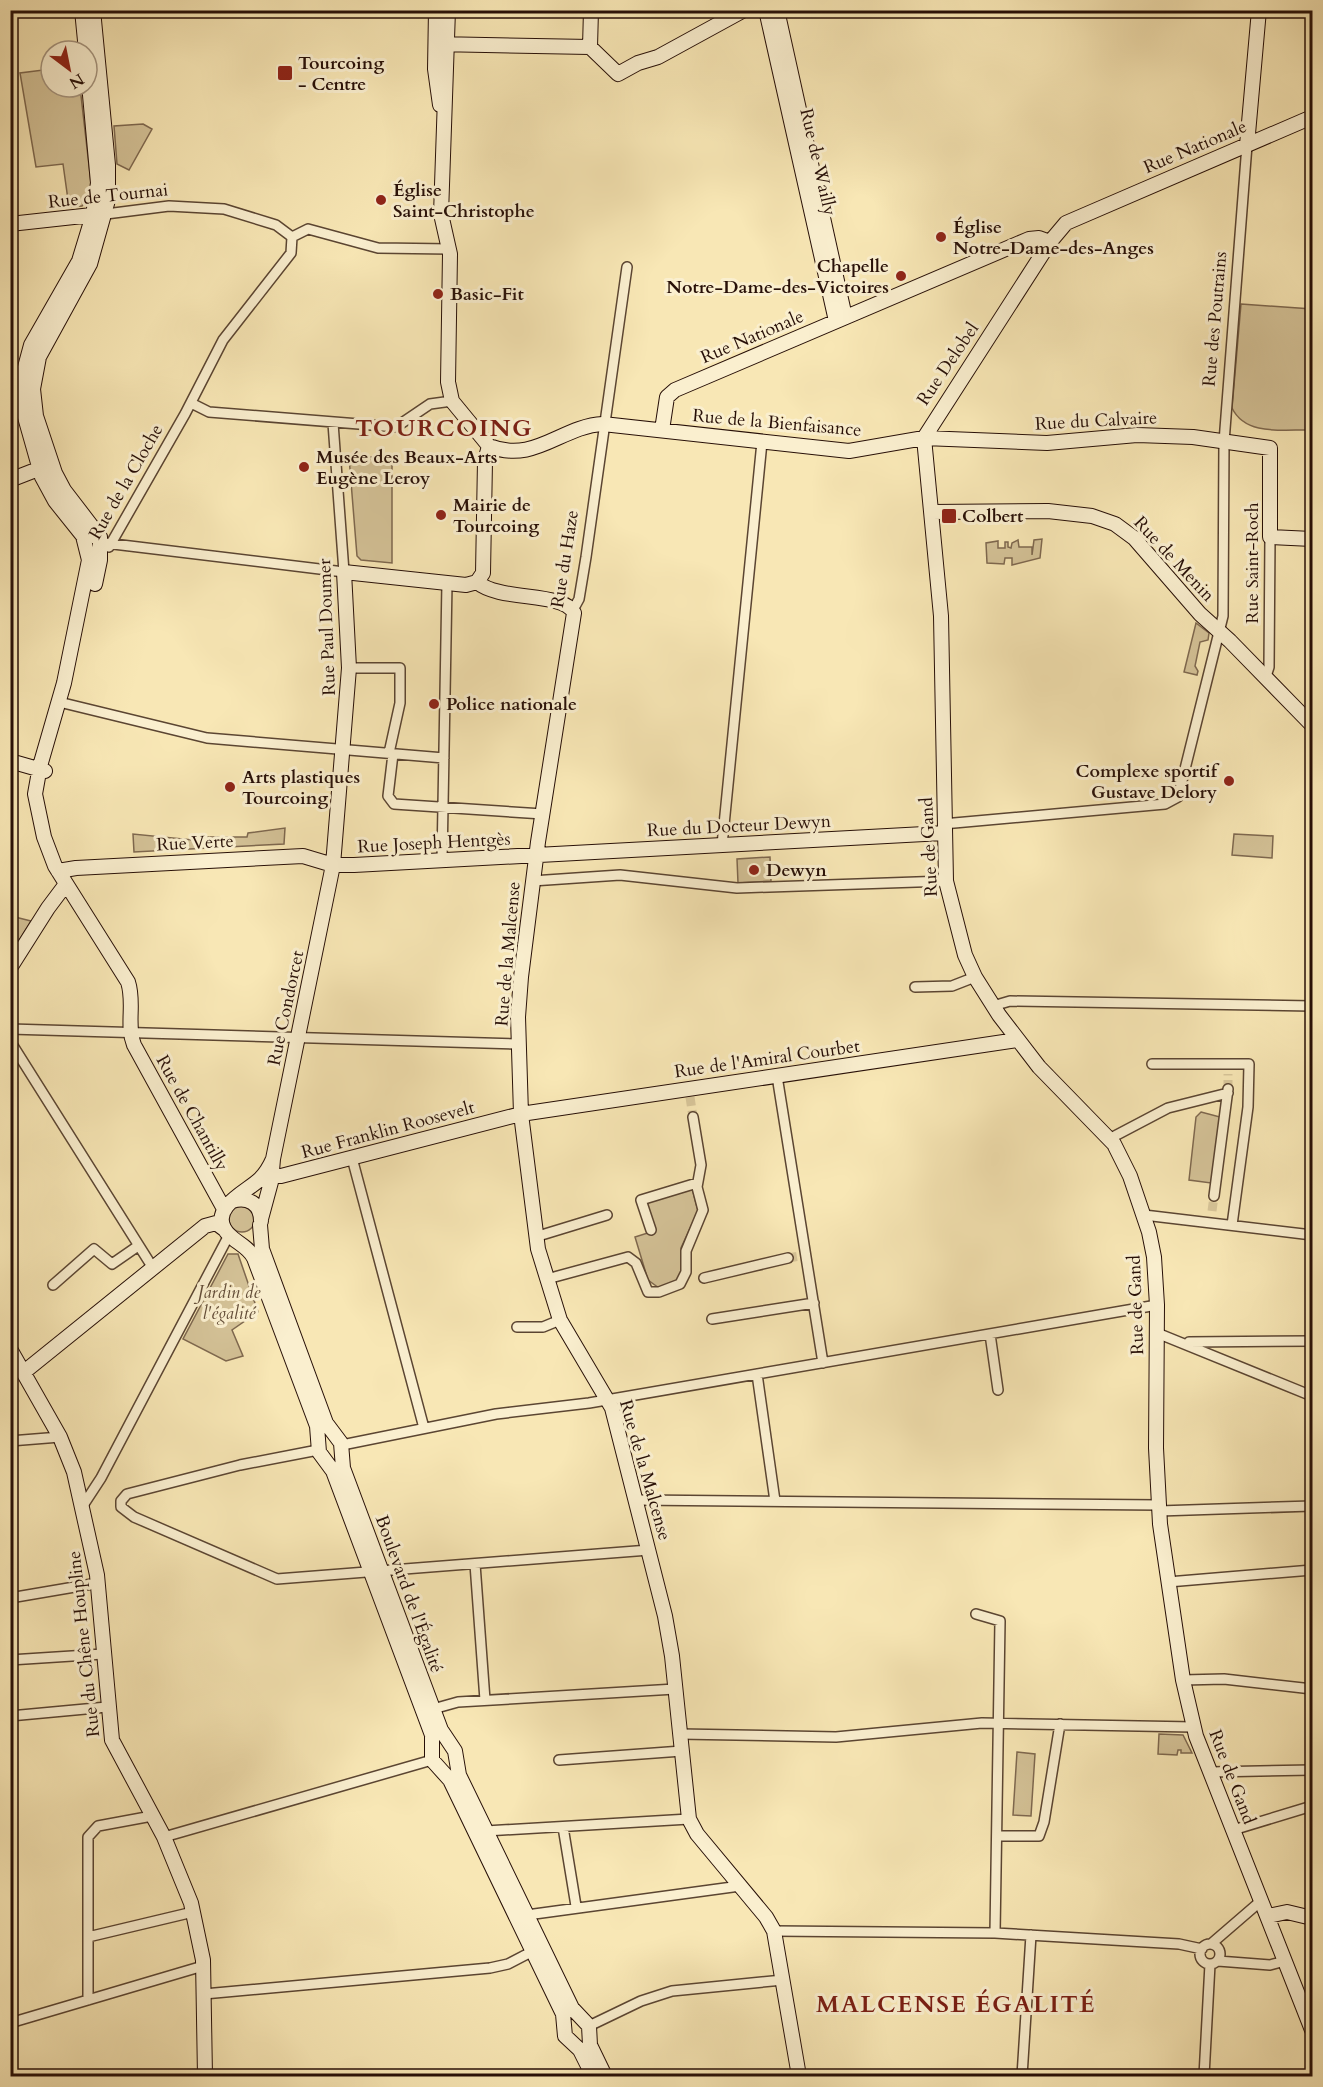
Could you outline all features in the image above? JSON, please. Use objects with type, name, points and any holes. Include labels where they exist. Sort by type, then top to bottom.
[{"type":"main road","points":[[82,10],[85,39]]},
{"type":"main road","points":[[76,526],[55,501],[45,466],[23,410],[22,373],[31,345],[80,261],[109,187],[93,10]]},
{"type":"main road","points":[[436,10],[441,44]]},
{"type":"main road","points":[[448,10],[436,77],[443,134],[441,219],[450,249],[448,381],[452,401],[489,446],[532,450],[587,427],[606,424],[662,430]]},
{"type":"main road","points":[[590,47],[591,10]]},
{"type":"main road","points":[[441,44],[590,47],[618,74],[642,61],[658,57],[744,10]]},
{"type":"main road","name":"Rue de Wailly","points":[[766,10],[840,319]]},
{"type":"main road","name":"Rue de Wailly","points":[[777,10],[840,319]]},
{"type":"main road","name":"Rue des Poutrains","points":[[1247,145],[1259,10]]},
{"type":"main road","points":[[91,99],[99,215]]},
{"type":"main road","name":"Rue Nationale","points":[[1061,228],[1085,213],[1312,117]]},
{"type":"main road","name":"Rue de Tournai","points":[[10,224],[99,215]]},
{"type":"main road","name":"Rue Delobel","points":[[924,438],[1061,228]]},
{"type":"main road","name":"Rue Nationale","points":[[662,430],[666,399],[671,392],[1031,238],[1050,242]]},
{"type":"main road","name":"Rue de la Bienfaisance","points":[[662,430],[855,451],[924,438]]},
{"type":"main road","name":"Rue du Calvaire","points":[[924,438],[1047,443],[1155,435],[1270,448]]},
{"type":"main road","name":"Rue de Gand","points":[[924,438],[941,623],[943,828],[946,881],[965,955],[975,977],[1017,1040],[1052,1081],[1109,1139],[1127,1167],[1144,1215],[1154,1257],[1157,1305],[1155,1437],[1159,1508],[1183,1680],[1193,1727],[1312,2030]]},
{"type":"main road","points":[[344,572],[466,585],[477,582],[483,573],[485,460],[489,446]]},
{"type":"main road","name":"Rue Saint-Roch","points":[[1270,448],[1270,537]]},
{"type":"main road","points":[[10,480],[45,466]]},
{"type":"main road","points":[[45,466],[106,542]]},
{"type":"main road","name":"Rue de Menin","points":[[931,512],[1048,511],[1107,520],[1134,538],[1193,607],[1266,676],[1312,725]]},
{"type":"main road","name":"Rue de la Cloche","points":[[63,703],[88,576],[89,555],[76,526]]},
{"type":"main road","points":[[1270,537],[1312,539]]},
{"type":"main road","name":"Rue de la Cloche","points":[[58,871],[47,846],[40,818],[42,770],[63,703],[106,542]]},
{"type":"main road","name":"Rue Paul Doumer","points":[[333,865],[349,668],[344,572]]},
{"type":"main road","points":[[477,582],[493,592],[561,603],[573,610]]},
{"type":"main road","name":"Rue du Haze","points":[[536,856],[573,626],[573,610]]},
{"type":"main road","points":[[10,761],[42,770]]},
{"type":"main road","name":"Rue du Docteur Dewyn","points":[[536,856],[943,828]]},
{"type":"main road","name":"Rue Verte","points":[[58,871],[76,868],[303,856],[333,865]]},
{"type":"main road","name":"Rue Joseph Hentgès","points":[[333,865],[536,856]]},
{"type":"main road","name":"Rue de la Malcense","points":[[536,856],[519,994],[518,1044],[521,1114],[535,1237],[560,1320],[608,1400],[636,1500],[668,1630],[689,1819],[697,1834],[774,1931],[799,2076]]},
{"type":"main road","name":"Rue Condorcet","points":[[261,1222],[268,1177],[333,865]]},
{"type":"main road","points":[[58,871],[128,982],[130,1032]]},
{"type":"main road","points":[[10,968],[66,884]]},
{"type":"main road","name":"Rue de Chantilly","points":[[130,1032],[134,1045],[228,1205]]},
{"type":"main road","name":"Rue de l'Amiral Courbet","points":[[521,1114],[689,1093],[777,1076],[1017,1040]]},
{"type":"main road","name":"Rue Franklin Roosevelt","points":[[268,1177],[352,1158],[521,1114]]},
{"type":"main road","points":[[229,1234],[221,1219],[228,1205],[268,1177]]},
{"type":"main road","points":[[24,1372],[209,1223],[216,1223],[229,1234],[250,1237],[261,1222],[259,1209],[253,1203],[243,1199],[228,1205]]},
{"type":"main road","name":"Boulevard de l'Égalité","points":[[261,1222],[262,1249],[326,1423],[340,1444],[342,1463],[432,1735],[434,1759],[450,1780],[563,2014],[565,2026]]},
{"type":"main road","name":"Boulevard de l'Égalité","points":[[229,1234],[244,1245],[254,1258],[317,1426],[320,1451],[333,1471],[377,1572],[443,1734],[454,1753],[459,1775],[572,2008],[587,2027],[590,2045],[605,2076]]},
{"type":"main road","name":"Rue du Chêne Houpline","points":[[10,1349],[60,1437],[71,1462],[98,1583],[107,1707],[114,1746],[164,1837],[193,1912],[203,1966],[205,2076]]},
{"type":"main road","points":[[324,1436],[340,1444],[333,1459],[320,1451],[324,1436]]},
{"type":"main road","points":[[440,1744],[454,1753],[449,1767],[434,1759],[440,1744]]},
{"type":"main road","points":[[1268,1916],[1287,1912],[1312,1918]]},
{"type":"main road","points":[[571,2042],[582,2043],[587,2027],[573,2018],[565,2026],[564,2034],[571,2042],[580,2050],[593,2076]]},
{"type":"street","name":"Rue des Poutrains","points":[[943,828],[1173,802],[1181,788],[1224,610],[1224,442],[1247,145]]},
{"type":"street","name":"Rue de Tournai","points":[[99,215],[169,206],[224,209],[276,225],[292,237]]},
{"type":"street","points":[[292,237],[308,229],[378,248],[450,249]]},
{"type":"street","name":"Rue de la Cloche","points":[[106,542],[191,404],[227,333],[291,253],[292,237]]},
{"type":"street","name":"Rue du Haze","points":[[573,610],[579,599],[627,267]]},
{"type":"street","points":[[191,404],[209,412],[396,427],[430,404],[452,401]]},
{"type":"street","name":"Rue Paul Doumer","points":[[333,423],[344,572]]},
{"type":"street","points":[[722,845],[762,442]]},
{"type":"street","points":[[76,526],[92,538],[106,542],[344,572]]},
{"type":"street","name":"Rue Saint-Roch","points":[[1266,676],[1269,667],[1270,537]]},
{"type":"street","points":[[442,861],[447,583]]},
{"type":"street","points":[[349,668],[400,668],[400,703],[391,754],[388,796],[391,803],[543,814]]},
{"type":"street","points":[[63,703],[202,737],[444,758]]},
{"type":"street","points":[[532,881],[620,875],[737,888],[946,881]]},
{"type":"street","points":[[915,987],[952,986],[975,977]]},
{"type":"street","points":[[993,1006],[1010,1001],[1312,1006]]},
{"type":"street","points":[[10,1029],[518,1044]]},
{"type":"street","points":[[10,1041],[153,1268]]},
{"type":"street","points":[[1152,1064],[1228,1069],[1249,1064],[1248,1107],[1232,1225]]},
{"type":"street","points":[[777,1076],[803,1255],[814,1303],[823,1363]]},
{"type":"street","points":[[1109,1139],[1164,1110],[1228,1091],[1214,1196]]},
{"type":"street","points":[[547,1279],[628,1257],[636,1263],[648,1292],[654,1293],[676,1287],[685,1276],[685,1254],[703,1214],[697,1183],[701,1165],[693,1117]]},
{"type":"street","points":[[352,1158],[424,1428]]},
{"type":"street","points":[[651,1230],[642,1200],[697,1183]]},
{"type":"street","points":[[1211,1222],[1212,1211]]},
{"type":"street","points":[[535,1237],[607,1215]]},
{"type":"street","points":[[1144,1215],[1312,1235]]},
{"type":"street","points":[[82,1507],[101,1478],[229,1234]]},
{"type":"street","points":[[53,1285],[94,1249],[112,1264],[138,1246]]},
{"type":"street","points":[[704,1278],[788,1258]]},
{"type":"street","points":[[712,1319],[814,1303]]},
{"type":"street","points":[[340,1444],[516,1411],[608,1400],[1157,1305]]},
{"type":"street","points":[[517,1328],[543,1327],[560,1320]]},
{"type":"street","points":[[1157,1333],[1185,1342],[1312,1396]]},
{"type":"street","points":[[990,1334],[998,1390]]},
{"type":"street","points":[[1185,1342],[1312,1341]]},
{"type":"street","points":[[758,1374],[775,1501]]},
{"type":"street","points":[[10,1441],[60,1437]]},
{"type":"street","points":[[320,1451],[240,1465],[128,1494],[122,1501],[121,1508],[134,1517],[271,1578],[377,1572],[649,1550]]},
{"type":"street","points":[[636,1500],[1159,1508],[1312,1506]]},
{"type":"street","points":[[475,1564],[485,1700]]},
{"type":"street","points":[[1168,1582],[1312,1570]]},
{"type":"street","points":[[10,1598],[98,1583]]},
{"type":"street","points":[[976,1614],[1000,1621],[995,1933]]},
{"type":"street","points":[[10,1660],[103,1654]]},
{"type":"street","points":[[1183,1680],[1224,1679],[1312,1689]]},
{"type":"street","points":[[433,1709],[451,1703],[485,1700],[675,1689]]},
{"type":"street","points":[[10,1716],[107,1707]]},
{"type":"street","points":[[680,1734],[836,1737],[1000,1723],[1193,1727]]},
{"type":"street","points":[[998,1836],[1039,1836],[1044,1822],[1060,1724]]},
{"type":"street","points":[[559,1760],[682,1751]]},
{"type":"street","points":[[164,1837],[434,1759]]},
{"type":"street","points":[[1211,1772],[1312,1770]]},
{"type":"street","points":[[1233,1830],[1312,1806]]},
{"type":"street","points":[[88,2000],[87,1844],[91,1833],[104,1825],[152,1816]]},
{"type":"street","points":[[486,1832],[689,1819]]},
{"type":"street","points":[[563,1827],[576,1906]]},
{"type":"street","points":[[527,1915],[576,1906],[740,1886]]},
{"type":"street","points":[[774,1931],[995,1933],[1179,1944],[1202,1949],[1211,1944],[1262,1900]]},
{"type":"street","points":[[88,1937],[193,1912]]},
{"type":"street","points":[[1022,2076],[1031,1935]]},
{"type":"street","points":[[1204,2076],[1214,1962],[1220,1951],[1211,1944]]},
{"type":"street","points":[[1202,1949],[1202,1959],[1214,1962],[1270,1965],[1285,1961]]},
{"type":"street","points":[[204,1994],[490,1968],[508,1964],[533,1951]]},
{"type":"street","points":[[10,2024],[203,1966]]},
{"type":"street","points":[[587,2027],[641,2001],[672,1991],[783,1980]]},
{"type":"green space","points":[[39,71],[39,99],[81,99],[92,192],[82,206],[69,207],[63,164],[36,167],[20,73]]},
{"type":"green space","points":[[143,124],[152,129],[129,170],[117,164],[114,126]]},
{"type":"green space","points":[[1241,304],[1312,309],[1312,430],[1267,430],[1256,427],[1238,417],[1232,408]]},
{"type":"green space","points":[[349,457],[396,457],[392,464],[392,563],[361,560],[357,556]]},
{"type":"green space","points":[[1042,539],[1040,558],[1012,565],[1012,558],[1005,558],[1004,564],[987,563],[986,543],[998,541],[998,548],[1005,548],[1005,542],[1008,542],[1008,547],[1011,548],[1012,543],[1018,540],[1019,547],[1032,547],[1032,555],[1034,540]]},
{"type":"green space","points":[[1196,623],[1209,633],[1208,640],[1200,642],[1195,666],[1198,671],[1197,675],[1184,672]]},
{"type":"green space","points":[[285,828],[284,844],[134,852],[133,834],[203,841],[203,837],[247,837],[248,833]]},
{"type":"green space","points":[[1234,834],[1273,836],[1272,858],[1232,855]]},
{"type":"green space","name":"Dewyn","points":[[770,857],[771,881],[738,883],[737,859]]},
{"type":"green space","points":[[10,916],[31,921],[11,954]]},
{"type":"green space","points":[[1201,1112],[1220,1117],[1211,1183],[1189,1180],[1196,1117]]},
{"type":"green space","points":[[692,1188],[698,1211],[681,1248],[681,1275],[678,1280],[659,1288],[648,1280],[635,1237],[654,1231],[647,1203]]},
{"type":"green space","points":[[242,1206],[251,1210],[255,1219],[251,1228],[242,1232],[233,1228],[229,1219],[233,1210]]},
{"type":"green space","name":"Jardin de l'égalité","points":[[228,1254],[238,1254],[258,1312],[232,1330],[243,1356],[226,1361],[183,1339]]},
{"type":"green space","points":[[1159,1734],[1183,1735],[1192,1753],[1181,1753],[1181,1750],[1178,1750],[1177,1755],[1158,1754]]},
{"type":"green space","points":[[1017,1752],[1035,1754],[1031,1816],[1013,1815]]},
{"type":"tunnel","points":[[1228,1074],[1228,1089]]},
{"type":"tunnel","points":[[690,1097],[693,1117]]},
{"type":"tunnel","points":[[1212,1211],[1214,1196]]},
{"type":"tunnel","points":[[788,1258],[800,1256]]},
{"type":"place","name":"Tourcoing - Centre","points":[[285,73]]},
{"type":"place","name":"Église Saint-Christophe","points":[[381,200]]},
{"type":"place","name":"Église Notre-Dame-des-Anges","points":[[941,237]]},
{"type":"place","name":"Chapelle Notre-Dame-des-Victoires","points":[[901,276]]},
{"type":"place","name":"Basic-Fit","points":[[438,294]]},
{"type":"place","name":"Musée des Beaux-Arts Eugène Leroy","points":[[304,467]]},
{"type":"place","name":"Mairie de Tourcoing","points":[[441,515]]},
{"type":"place","name":"Colbert","points":[[949,516]]},
{"type":"place","name":"Police nationale","points":[[434,704]]},
{"type":"place","name":"Complexe sportif Gustave Delory","points":[[1229,781]]},
{"type":"place","name":"Arts plastiques Tourcoing","points":[[230,787]]},
{"type":"place","name":"Dewyn","points":[[754,870]]},
{"type":"district","name":"TOURCOING","points":[[444,428]]},
{"type":"district","name":"MALCENSE ÉGALITÉ","points":[[956,2004]]}]
